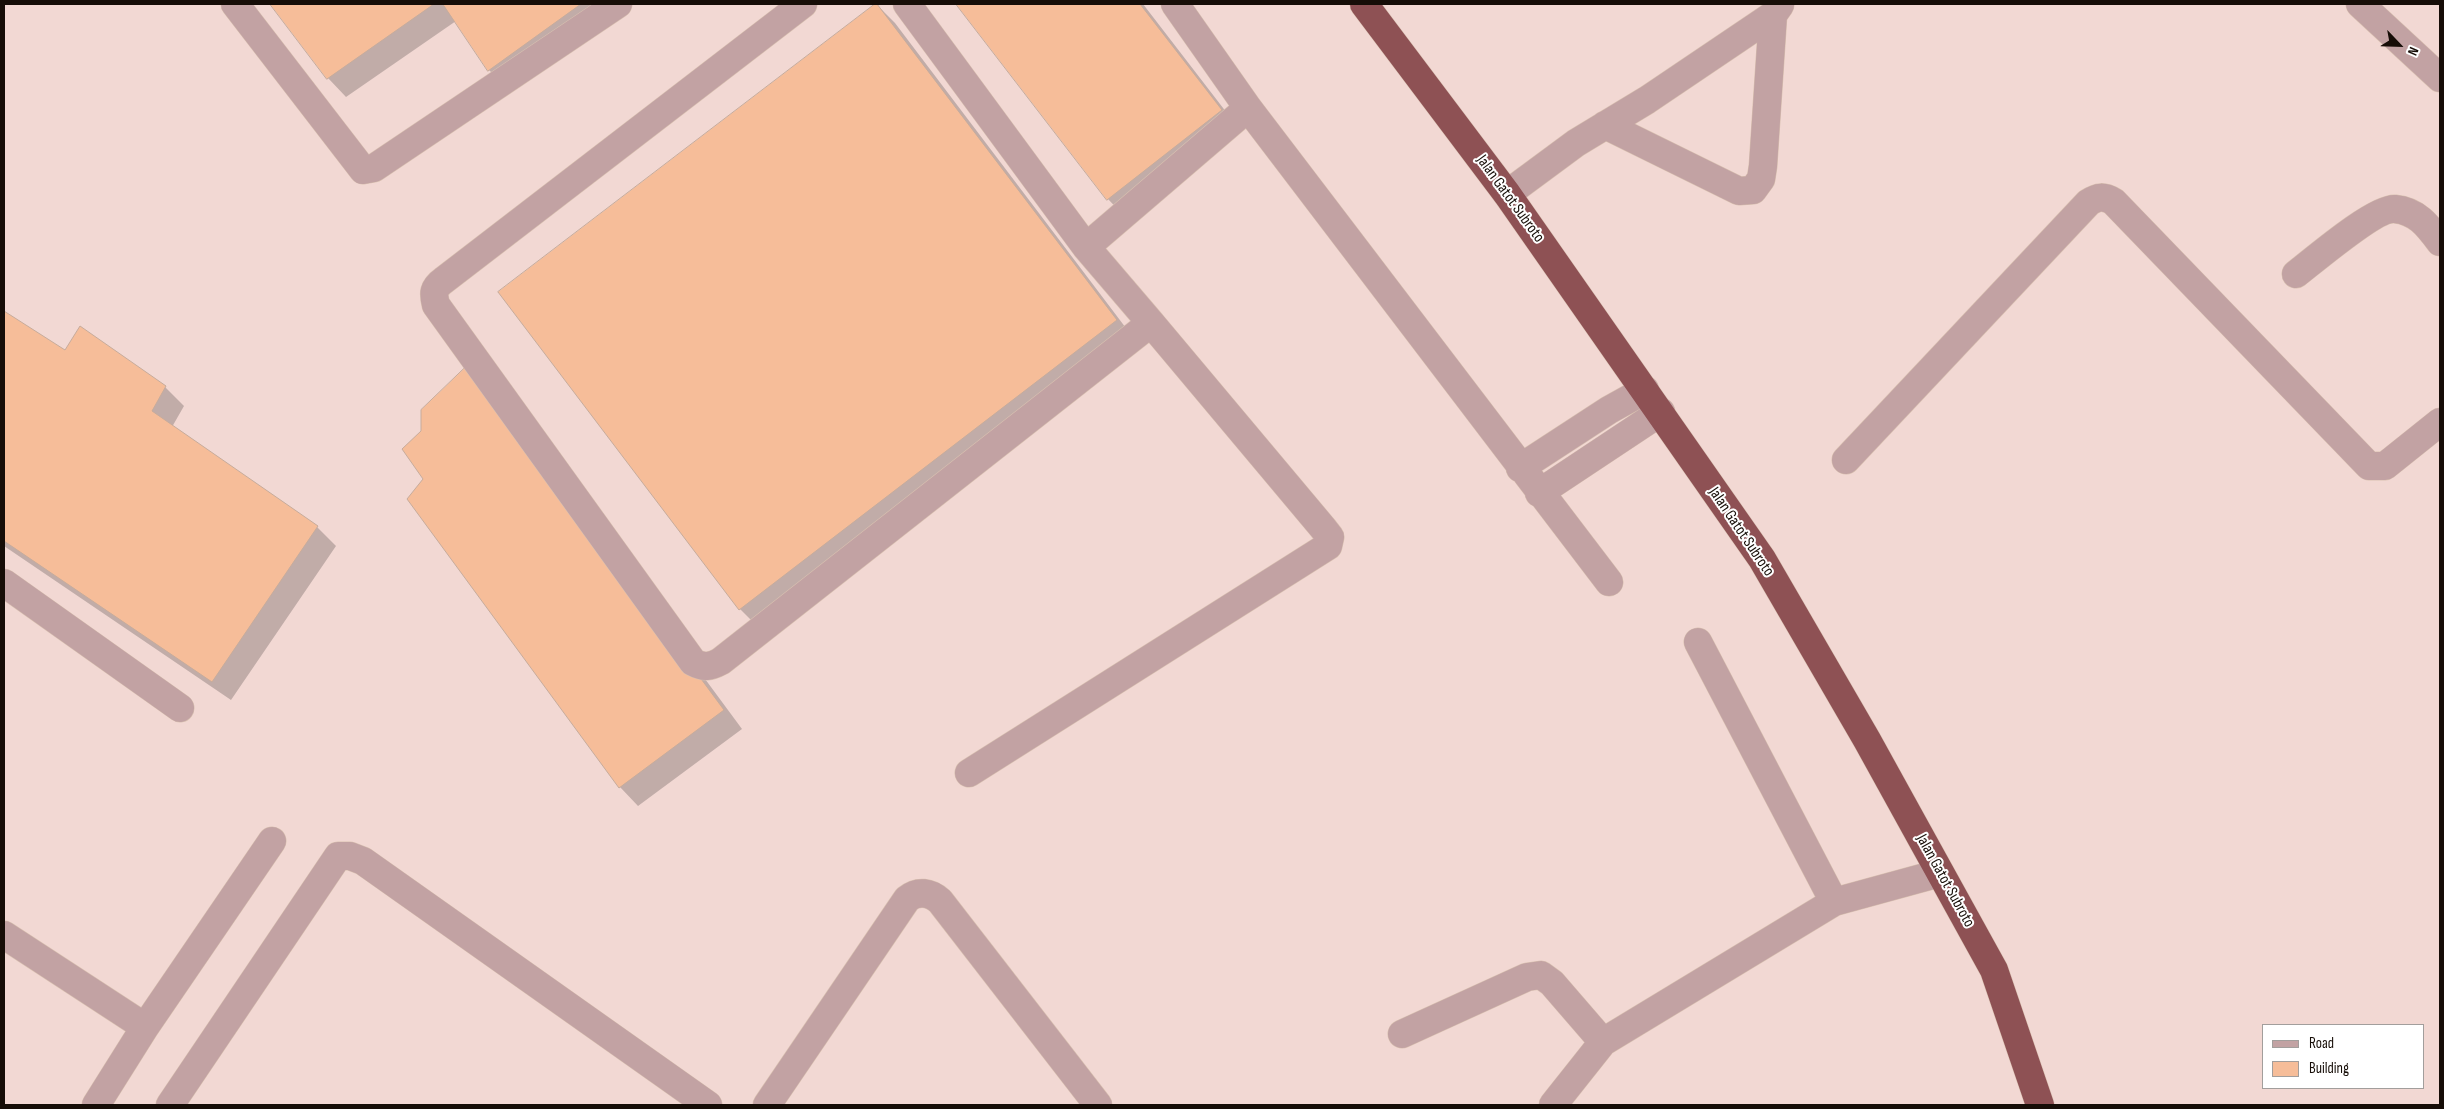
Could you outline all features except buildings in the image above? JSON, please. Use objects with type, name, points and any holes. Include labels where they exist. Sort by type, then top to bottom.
[{"type":"highway","name":"Jalan Gatot Subroto","points":[[1364,4],[1507,194],[1762,559],[1994,970],[2040,1105]]},
{"type":"lane","points":[[235,4],[363,170],[374,168],[618,4]]},
{"type":"lane","points":[[803,4],[435,286],[433,294],[436,305],[693,662],[703,667],[711,666],[720,661],[1151,323]]},
{"type":"lane","points":[[907,4],[1086,247],[1330,537],[1328,546],[969,773]]},
{"type":"lane","points":[[1174,4],[1248,108],[1539,493],[1609,582]]},
{"type":"lane","points":[[2360,4],[2440,78]]},
{"type":"lane","points":[[1507,194],[1576,144],[1646,100],[1777,9]]},
{"type":"lane","points":[[1605,125],[1739,191],[1753,190],[1761,179],[1763,166],[1777,9]]},
{"type":"lane","points":[[1086,247],[1248,108]]},
{"type":"lane","points":[[1846,460],[2088,203],[2095,198],[2105,197],[2114,202],[2369,466],[2386,466],[2440,422]]},
{"type":"lane","points":[[2296,274],[2374,215],[2393,209],[2408,212],[2426,222],[2440,242]]},
{"type":"lane","points":[[1520,468],[1610,410],[1645,390]]},
{"type":"lane","points":[[1539,493],[1661,412]]},
{"type":"lane","points":[[4,583],[180,708]]},
{"type":"lane","points":[[1698,642],[1834,902]]},
{"type":"lane","points":[[96,1105],[145,1027],[272,841]]},
{"type":"lane","points":[[170,1105],[338,856],[350,856],[362,861],[708,1105]]},
{"type":"lane","points":[[1553,1105],[1603,1042],[1834,902],[1940,872]]},
{"type":"lane","points":[[767,1105],[908,899],[913,894],[923,893],[934,896],[940,901],[1098,1105]]},
{"type":"lane","points":[[4,935],[145,1027]]},
{"type":"lane","points":[[1402,1034],[1527,976],[1541,975],[1552,982],[1603,1042]]},
{"type":"shaded area","points":[[4,4],[2440,4],[2440,1105],[4,1105]]}]
